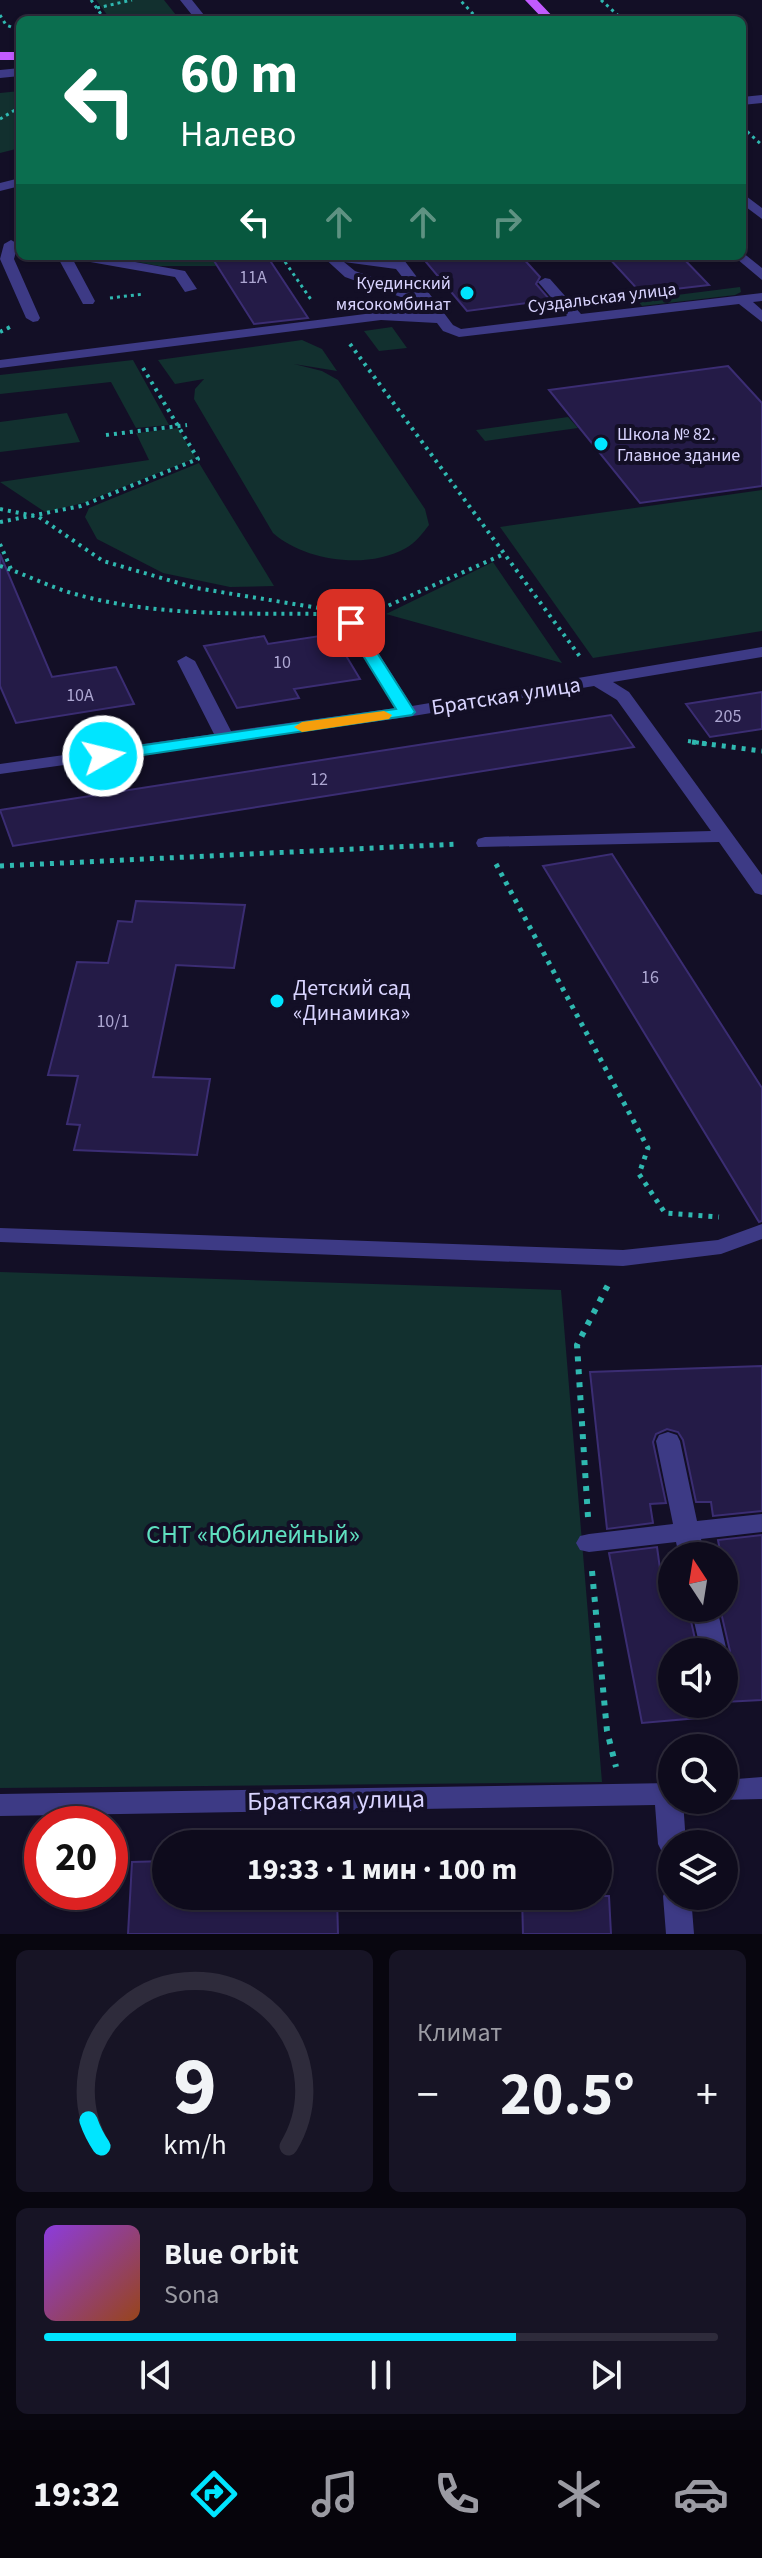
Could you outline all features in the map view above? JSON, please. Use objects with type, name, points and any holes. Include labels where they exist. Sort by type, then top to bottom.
[{"type":"main road","points":[[531,0],[546,16]]},
{"type":"street","points":[[186,0],[199,16]]},
{"type":"street","points":[[746,201],[762,215]]},
{"type":"street","points":[[10,242],[7,259],[33,318]]},
{"type":"street","points":[[66,260],[88,301]]},
{"type":"street","points":[[101,260],[180,274],[190,289]]},
{"type":"street","points":[[334,260],[350,274],[429,302]]},
{"type":"street","points":[[397,260],[444,323]]},
{"type":"street","points":[[746,260],[762,276]]},
{"type":"street","points":[[545,282],[578,320]]},
{"type":"street","name":"Суздальская улица","points":[[0,364],[381,316],[444,323],[459,333],[472,333],[762,297]]},
{"type":"street","points":[[742,299],[762,318]]},
{"type":"street","points":[[351,623],[407,712]]},
{"type":"street","name":"Братская улица","points":[[4,770],[407,712],[762,652]]},
{"type":"street","points":[[186,661],[225,738]]},
{"type":"street","points":[[598,681],[623,696],[762,889]]},
{"type":"street","points":[[485,843],[726,836]]},
{"type":"street","points":[[0,1235],[623,1258],[721,1247],[762,1231]]},
{"type":"street","points":[[668,1441],[689,1542]]},
{"type":"street","points":[[589,1543],[762,1523]]},
{"type":"street","points":[[738,1790],[762,1788]]},
{"type":"street","name":"Братская улица","points":[[0,1805],[658,1794]]},
{"type":"street","points":[[678,1910],[680,1934]]},
{"type":"path","points":[[91,0],[102,16]]},
{"type":"path","points":[[97,8],[132,0]]},
{"type":"path","points":[[460,0],[475,16]]},
{"type":"path","points":[[601,0],[619,16]]},
{"type":"path","points":[[0,15],[6,25],[16,29]]},
{"type":"path","points":[[746,131],[762,145]]},
{"type":"path","points":[[284,260],[312,302]]},
{"type":"path","points":[[88,301],[190,289]]},
{"type":"path","points":[[346,339],[598,681]]},
{"type":"path","points":[[0,522],[39,517],[81,506],[198,459],[143,368]]},
{"type":"path","points":[[106,435],[187,425]]},
{"type":"path","points":[[0,509],[39,517],[103,561],[116,565],[196,588],[274,603],[367,615]]},
{"type":"path","points":[[0,544],[12,570]]},
{"type":"path","points":[[351,623],[504,554]]},
{"type":"path","points":[[0,566],[76,594],[138,605],[223,613],[367,615]]},
{"type":"path","points":[[652,735],[762,751]]},
{"type":"path","points":[[0,866],[485,843],[648,1148],[639,1174],[656,1200],[665,1213],[734,1218]]},
{"type":"path","points":[[585,1458],[577,1345],[623,1258]]},
{"type":"path","points":[[597,1623],[607,1731]]},
{"type":"green space","points":[[96,0],[164,0],[177,16],[108,16]]},
{"type":"green space","points":[[16,91],[16,149],[0,153],[0,93]]},
{"type":"green space","points":[[127,260],[213,260],[217,266],[159,266]]},
{"type":"green space","points":[[740,287],[741,292],[735,295],[642,306],[637,300]]},
{"type":"green space","points":[[392,327],[407,348],[379,351],[364,331]]},
{"type":"green space","points":[[302,340],[322,349],[337,371],[294,364],[322,371],[338,380],[425,509],[429,525],[406,548],[373,559],[355,560],[319,556],[286,543],[273,533],[194,399],[195,389],[204,379],[175,384],[158,360]]},
{"type":"green space","points":[[133,360],[169,425],[136,428],[111,382],[0,394],[0,375]]},
{"type":"green space","points":[[67,413],[80,442],[0,452],[0,422]]},
{"type":"green space","points":[[568,417],[578,428],[485,441],[476,430]]},
{"type":"green space","points":[[178,428],[196,458],[83,503],[45,512],[0,482],[149,460],[136,433]]},
{"type":"green space","points":[[199,463],[274,586],[230,587],[163,573],[97,539],[85,517],[89,508]]},
{"type":"green space","points":[[762,490],[762,631],[593,658],[500,527]]},
{"type":"green space","points":[[493,562],[562,663],[386,614]]},
{"type":"green space","name":"СНТ «Юбилейный»","points":[[0,1272],[561,1290],[602,1782],[0,1788]]},
{"type":"building","points":[[214,260],[270,260],[308,318],[254,324]]},
{"type":"building","points":[[424,260],[525,260],[540,277],[536,284],[550,300],[467,311]]},
{"type":"building","points":[[611,260],[685,260],[709,285],[641,293]]},
{"type":"building","points":[[728,366],[762,403],[762,486],[640,503],[549,390]]},
{"type":"building","points":[[0,554],[52,677],[116,667],[134,704],[16,723],[0,686]]},
{"type":"building","points":[[333,634],[360,679],[294,689],[299,698],[237,708],[204,646],[264,636],[268,644]]},
{"type":"building","points":[[762,692],[762,729],[710,737],[686,704]]},
{"type":"building","points":[[611,715],[634,747],[13,846],[0,810]]},
{"type":"building","points":[[612,854],[762,1088],[762,1221],[759,1222],[543,866]]},
{"type":"building","points":[[136,901],[245,905],[234,968],[176,965],[153,1077],[210,1079],[197,1155],[74,1150],[80,1125],[67,1124],[78,1076],[48,1075],[77,962],[108,963],[118,921],[132,922]]},
{"type":"building","points":[[762,1366],[762,1511],[713,1516],[711,1502],[696,1502],[683,1440],[678,1432],[667,1429],[656,1434],[653,1442],[666,1503],[650,1504],[653,1523],[607,1529],[590,1372]]},
{"type":"building","points":[[762,1535],[762,1700],[738,1701],[738,1638],[727,1638],[723,1622],[738,1622],[738,1542],[718,1540]]},
{"type":"building","points":[[657,1547],[658,1622],[691,1622],[695,1638],[658,1638],[658,1718],[698,1718],[642,1723],[609,1553]]},
{"type":"building","points":[[152,1861],[152,1910],[337,1910],[338,1934],[128,1934],[132,1862]]},
{"type":"building","points":[[522,1910],[610,1910],[611,1934],[523,1934]]},
{"type":"slow traffic","points":[[302,727],[384,715]]},
{"type":"place","name":"Куединский мясокомбинат","points":[[467,293]]},
{"type":"place","name":"Школа № 82. Главное здание","points":[[601,444]]},
{"type":"place","name":"Детский сад «Динамика»","points":[[277,1001]]},
{"type":"route","points":[[103,756],[407,712],[351,623]]}]
